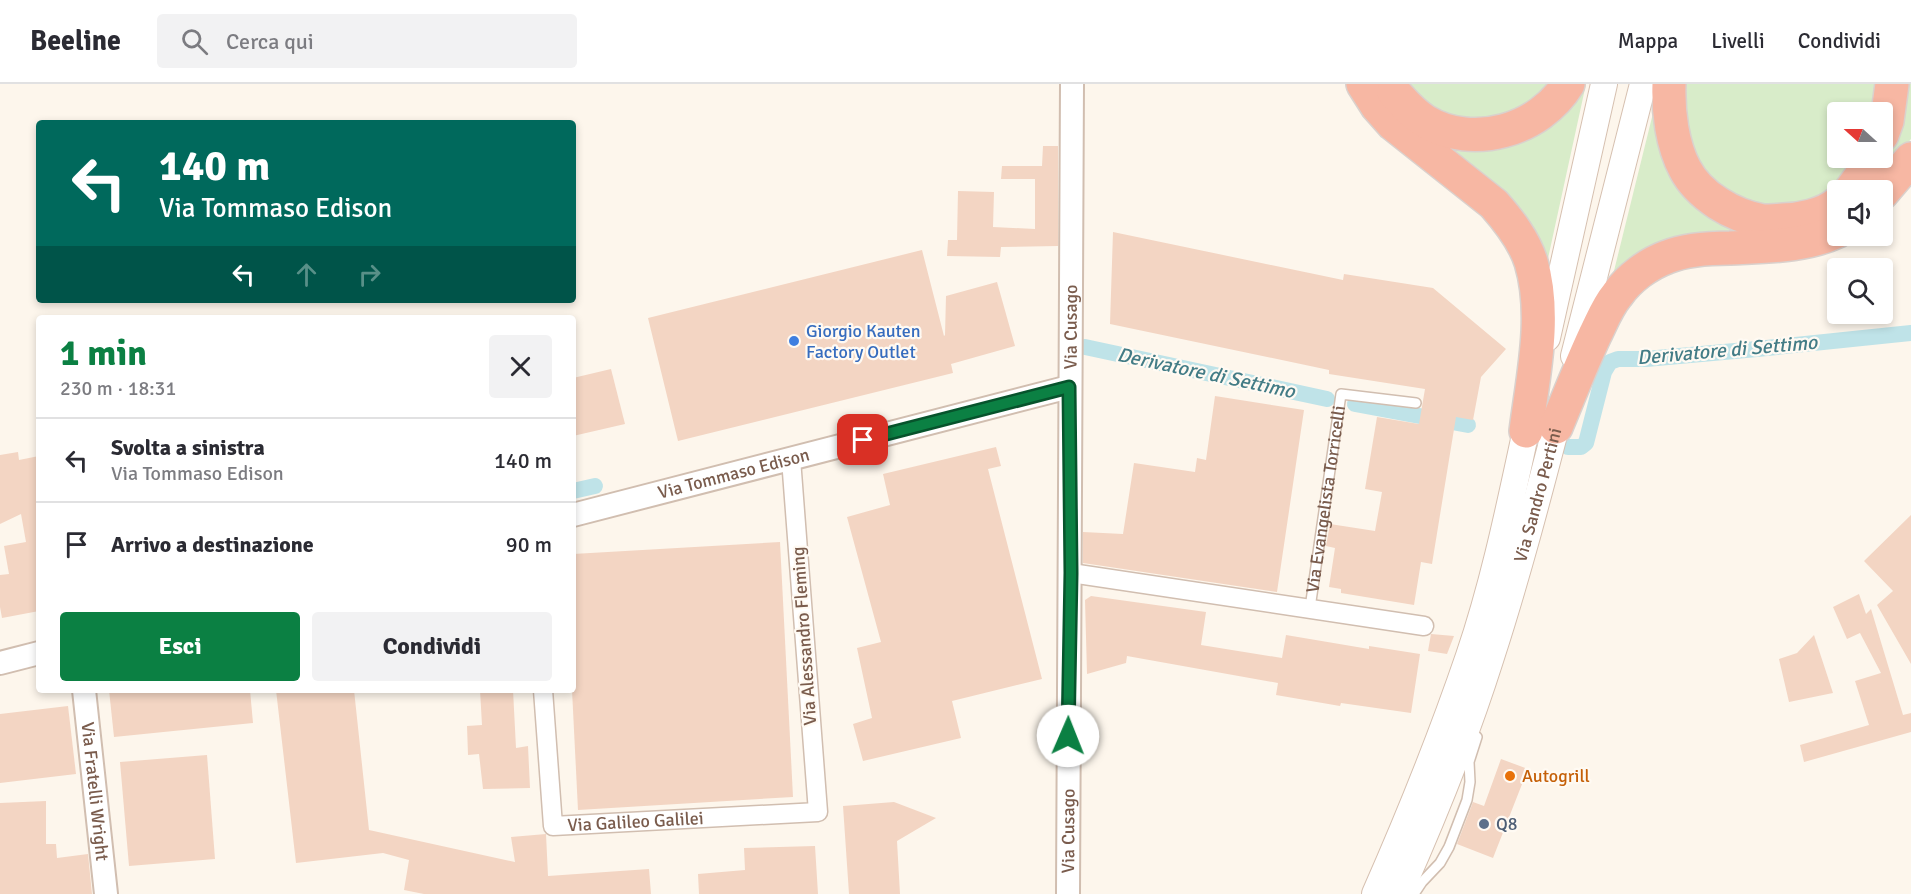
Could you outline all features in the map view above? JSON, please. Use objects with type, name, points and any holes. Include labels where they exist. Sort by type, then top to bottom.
[{"type":"highway","points":[[1363,84],[1377,106],[1393,124],[1494,204],[1519,236],[1530,260],[1536,285],[1541,429]]},
{"type":"highway","points":[[1389,84],[1407,108],[1427,122],[1452,132],[1478,135],[1505,131],[1527,123],[1549,108],[1568,84]]},
{"type":"highway","points":[[1669,84],[1668,108],[1685,170],[1706,195],[1736,213],[1764,221],[1796,220],[1827,210]]},
{"type":"highway","points":[[1890,102],[1892,84]]},
{"type":"highway","points":[[1893,181],[1911,159]]},
{"type":"highway","points":[[1541,429],[1589,347],[1607,309],[1617,294],[1646,267],[1668,256],[1708,248],[1785,245],[1809,242],[1827,235]]},
{"type":"main road","name":"Via Sandro Pertini","points":[[1399,894],[1481,685],[1526,539],[1541,429],[1604,84]]},
{"type":"main road","name":"Via Sandro Pertini","points":[[1375,894],[1397,844],[1469,655],[1503,534],[1541,429],[1643,84]]},
{"type":"street","name":"Via Cusago","points":[[1068,894],[1072,84]]},
{"type":"street","name":"Via Tommaso Edison","points":[[576,514],[1069,387]]},
{"type":"street","name":"Via Alessandro Fleming","points":[[791,459],[818,812]]},
{"type":"street","name":"Via Evangelista Torricelli","points":[[1071,573],[1424,626]]},
{"type":"street","points":[[0,663],[36,654]]},
{"type":"street","name":"Via Fratelli Wright","points":[[84,693],[106,894]]},
{"type":"street","name":"Via Galileo Galilei","points":[[543,693],[554,826],[818,812]]},
{"type":"lane","name":"Via Evangelista Torricelli","points":[[1310,609],[1341,394],[1416,403]]},
{"type":"lane","points":[[1479,719],[1481,685]]},
{"type":"lane","points":[[1414,894],[1449,847],[1467,800],[1470,758],[1479,731]]},
{"type":"green space","points":[[1380,84],[1462,143],[1586,84],[1542,286]]},
{"type":"green space","points":[[1398,84],[1558,84],[1528,115],[1450,124]]},
{"type":"green space","points":[[1675,84],[1884,84],[1881,102],[1827,102],[1827,168],[1857,168],[1847,180],[1827,180],[1827,195],[1760,212],[1703,179]]},
{"type":"green space","points":[[1900,84],[1911,84],[1911,139],[1893,161],[1893,112]]},
{"type":"green space","points":[[1656,101],[1664,135],[1760,229],[1612,279]]},
{"type":"green space","points":[[1879,168],[1887,168],[1877,180]]},
{"type":"building","points":[[1043,146],[1058,146],[1058,246],[1001,247],[1000,257],[947,256],[948,240],[957,240],[958,191],[994,192],[993,227],[1035,229],[1035,179],[1001,179],[1002,166],[1042,166]]},
{"type":"building","points":[[1113,232],[1343,280],[1344,274],[1433,288],[1506,349],[1481,377],[1473,420],[1456,417],[1432,564],[1421,562],[1414,605],[1341,593],[1341,589],[1329,587],[1335,548],[1326,546],[1330,524],[1375,531],[1382,492],[1365,489],[1377,417],[1419,424],[1425,389],[1329,374],[1329,370],[1110,324]]},
{"type":"building","points":[[922,250],[944,336],[946,296],[997,282],[1015,346],[951,364],[953,373],[678,441],[648,318]]},
{"type":"building","points":[[611,369],[625,424],[576,435],[576,377]]},
{"type":"building","points":[[1215,396],[1304,410],[1277,592],[1083,563],[1083,532],[1123,534],[1134,463],[1195,472],[1197,458],[1206,460]]},
{"type":"building","points":[[996,447],[1001,466],[988,469],[1042,679],[952,701],[961,738],[863,761],[853,724],[872,718],[857,648],[881,642],[847,517],[890,505],[883,474]]},
{"type":"building","points":[[18,452],[19,460],[36,457],[36,612],[2,618],[0,575],[9,574],[4,546],[26,542],[21,514],[0,524],[0,455]]},
{"type":"building","points":[[1911,515],[1911,664],[1877,605],[1893,591],[1864,561]]},
{"type":"building","points":[[780,542],[793,797],[578,810],[572,693],[576,693],[576,554]]},
{"type":"building","points":[[1859,594],[1866,614],[1871,609],[1903,715],[1911,713],[1911,732],[1804,762],[1800,745],[1869,725],[1855,681],[1881,673],[1860,633],[1847,639],[1833,607]]},
{"type":"building","points":[[1091,596],[1206,612],[1201,645],[1282,658],[1286,635],[1369,649],[1369,646],[1420,654],[1411,713],[1341,703],[1340,706],[1276,695],[1278,683],[1127,656],[1126,663],[1087,674],[1085,600]]},
{"type":"building","points":[[1431,634],[1454,636],[1447,654],[1428,651]]},
{"type":"building","points":[[1814,635],[1833,693],[1789,702],[1779,659],[1797,653]]},
{"type":"building","points":[[109,693],[250,693],[253,723],[114,737]]},
{"type":"building","points":[[276,693],[354,693],[369,830],[515,862],[511,837],[546,834],[548,876],[649,869],[651,894],[424,894],[404,890],[409,860],[383,853],[296,863]]},
{"type":"building","points":[[480,693],[513,693],[516,748],[528,746],[530,788],[483,789],[479,754],[468,755],[467,726],[482,725]]},
{"type":"building","points":[[68,706],[76,774],[0,783],[0,714]]},
{"type":"building","points":[[207,755],[215,859],[129,866],[120,762]]},
{"type":"building","name":"Q8","points":[[1501,759],[1528,769],[1493,858],[1457,844],[1473,802],[1484,806]]},
{"type":"building","points":[[46,801],[46,844],[56,844],[57,858],[88,854],[92,894],[0,894],[0,803]]},
{"type":"building","points":[[894,802],[936,818],[897,841],[900,894],[849,894],[843,806]]},
{"type":"building","points":[[815,846],[818,894],[699,894],[698,874],[745,870],[744,848]]},
{"type":"waterway","name":"Derivatore di Settimo","points":[[1568,447],[1581,447],[1586,443],[1604,372],[1610,362],[1618,359],[1646,359],[1911,333]]},
{"type":"waterway","name":"Derivatore di Settimo","points":[[1085,347],[1327,399]]},
{"type":"waterway","name":"Derivatore di Settimo","points":[[1355,404],[1468,425]]},
{"type":"waterway","name":"Derivatore di Settimo","points":[[576,490],[595,486]]},
{"type":"place","name":"Giorgio Kauten Factory Outlet","points":[[794,341]]},
{"type":"place","name":"Autogrill","points":[[1510,776]]},
{"type":"place","name":"Q8","points":[[1484,824]]},
{"type":"route","points":[[863,440],[1069,387],[1071,573],[1068,736]]}]
